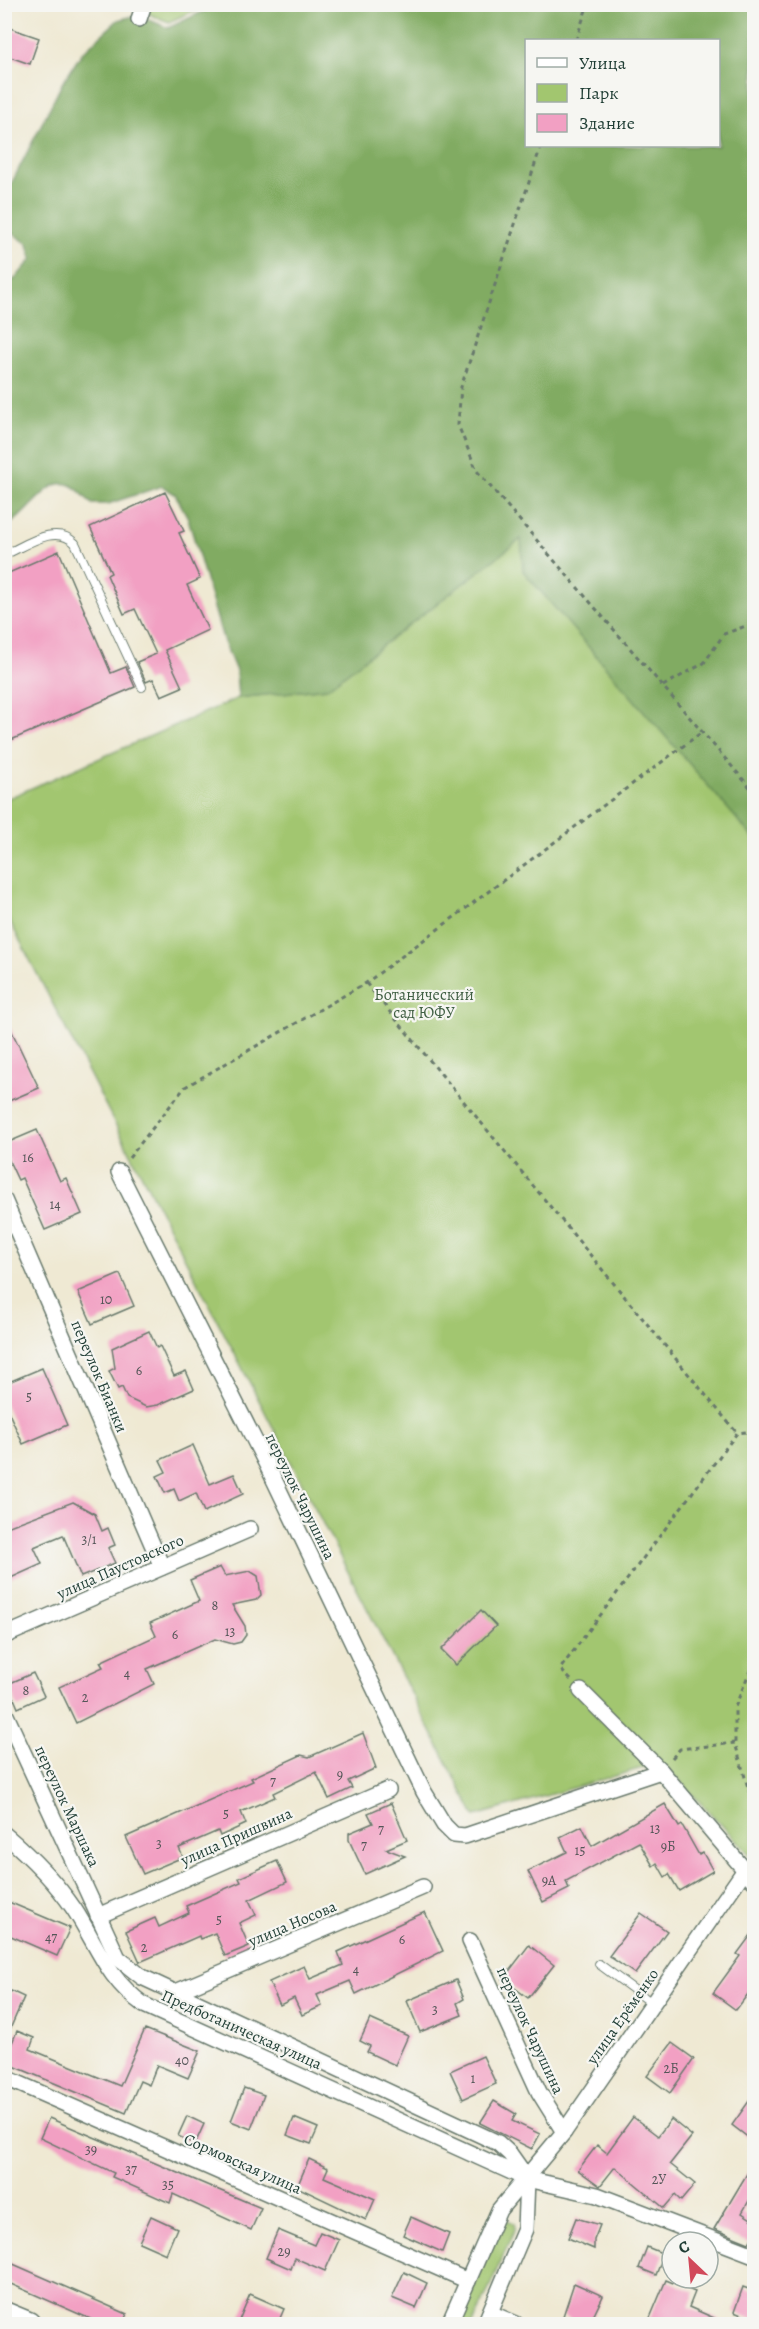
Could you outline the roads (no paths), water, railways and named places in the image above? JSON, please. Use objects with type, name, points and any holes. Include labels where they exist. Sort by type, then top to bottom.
[{"type":"main road","points":[[4,2314],[28,2325]]},
{"type":"street","name":"переулок Чарушина","points":[[119,1172],[267,1466],[424,1792],[444,1826],[453,1835],[465,1836],[661,1771]]},
{"type":"street","name":"переулок Бианки","points":[[4,1200],[162,1567]]},
{"type":"street","name":"улица Паустовского","points":[[4,1636],[250,1529]]},
{"type":"street","points":[[581,1691],[661,1771],[749,1876]]},
{"type":"street","name":"переулок Маршака","points":[[4,1711],[98,1916]]},
{"type":"street","name":"улица Пришвина","points":[[98,1916],[388,1790]]},
{"type":"street","name":"Предботаническая улица","points":[[4,1834],[63,1893],[105,1965],[123,1988],[144,2005],[527,2179],[597,2195],[754,2255]]},
{"type":"street","name":"улица Ерёменко","points":[[449,2325],[499,2210],[564,2132],[652,2003],[749,1876]]},
{"type":"street","name":"улица Носова","points":[[176,1992],[423,1887]]},
{"type":"street","name":"Предботаническая улица","points":[[98,1916],[118,1958],[126,1966],[176,1992],[498,2143],[510,2154],[527,2179]]},
{"type":"street","name":"переулок Чарушина","points":[[470,1941],[539,2092],[564,2132]]},
{"type":"street","name":"Сормовская улица","points":[[4,2078],[468,2281]]},
{"type":"street","points":[[516,2325],[487,2319],[525,2229],[528,2218],[527,2179]]},
{"type":"lane","points":[[4,555],[55,533],[67,534],[75,543],[142,687]]},
{"type":"lane","points":[[599,1964],[652,2003]]},
{"type":"park label","name":"Ботанический сад ЮФУ","points":[[424,1003]]}]
